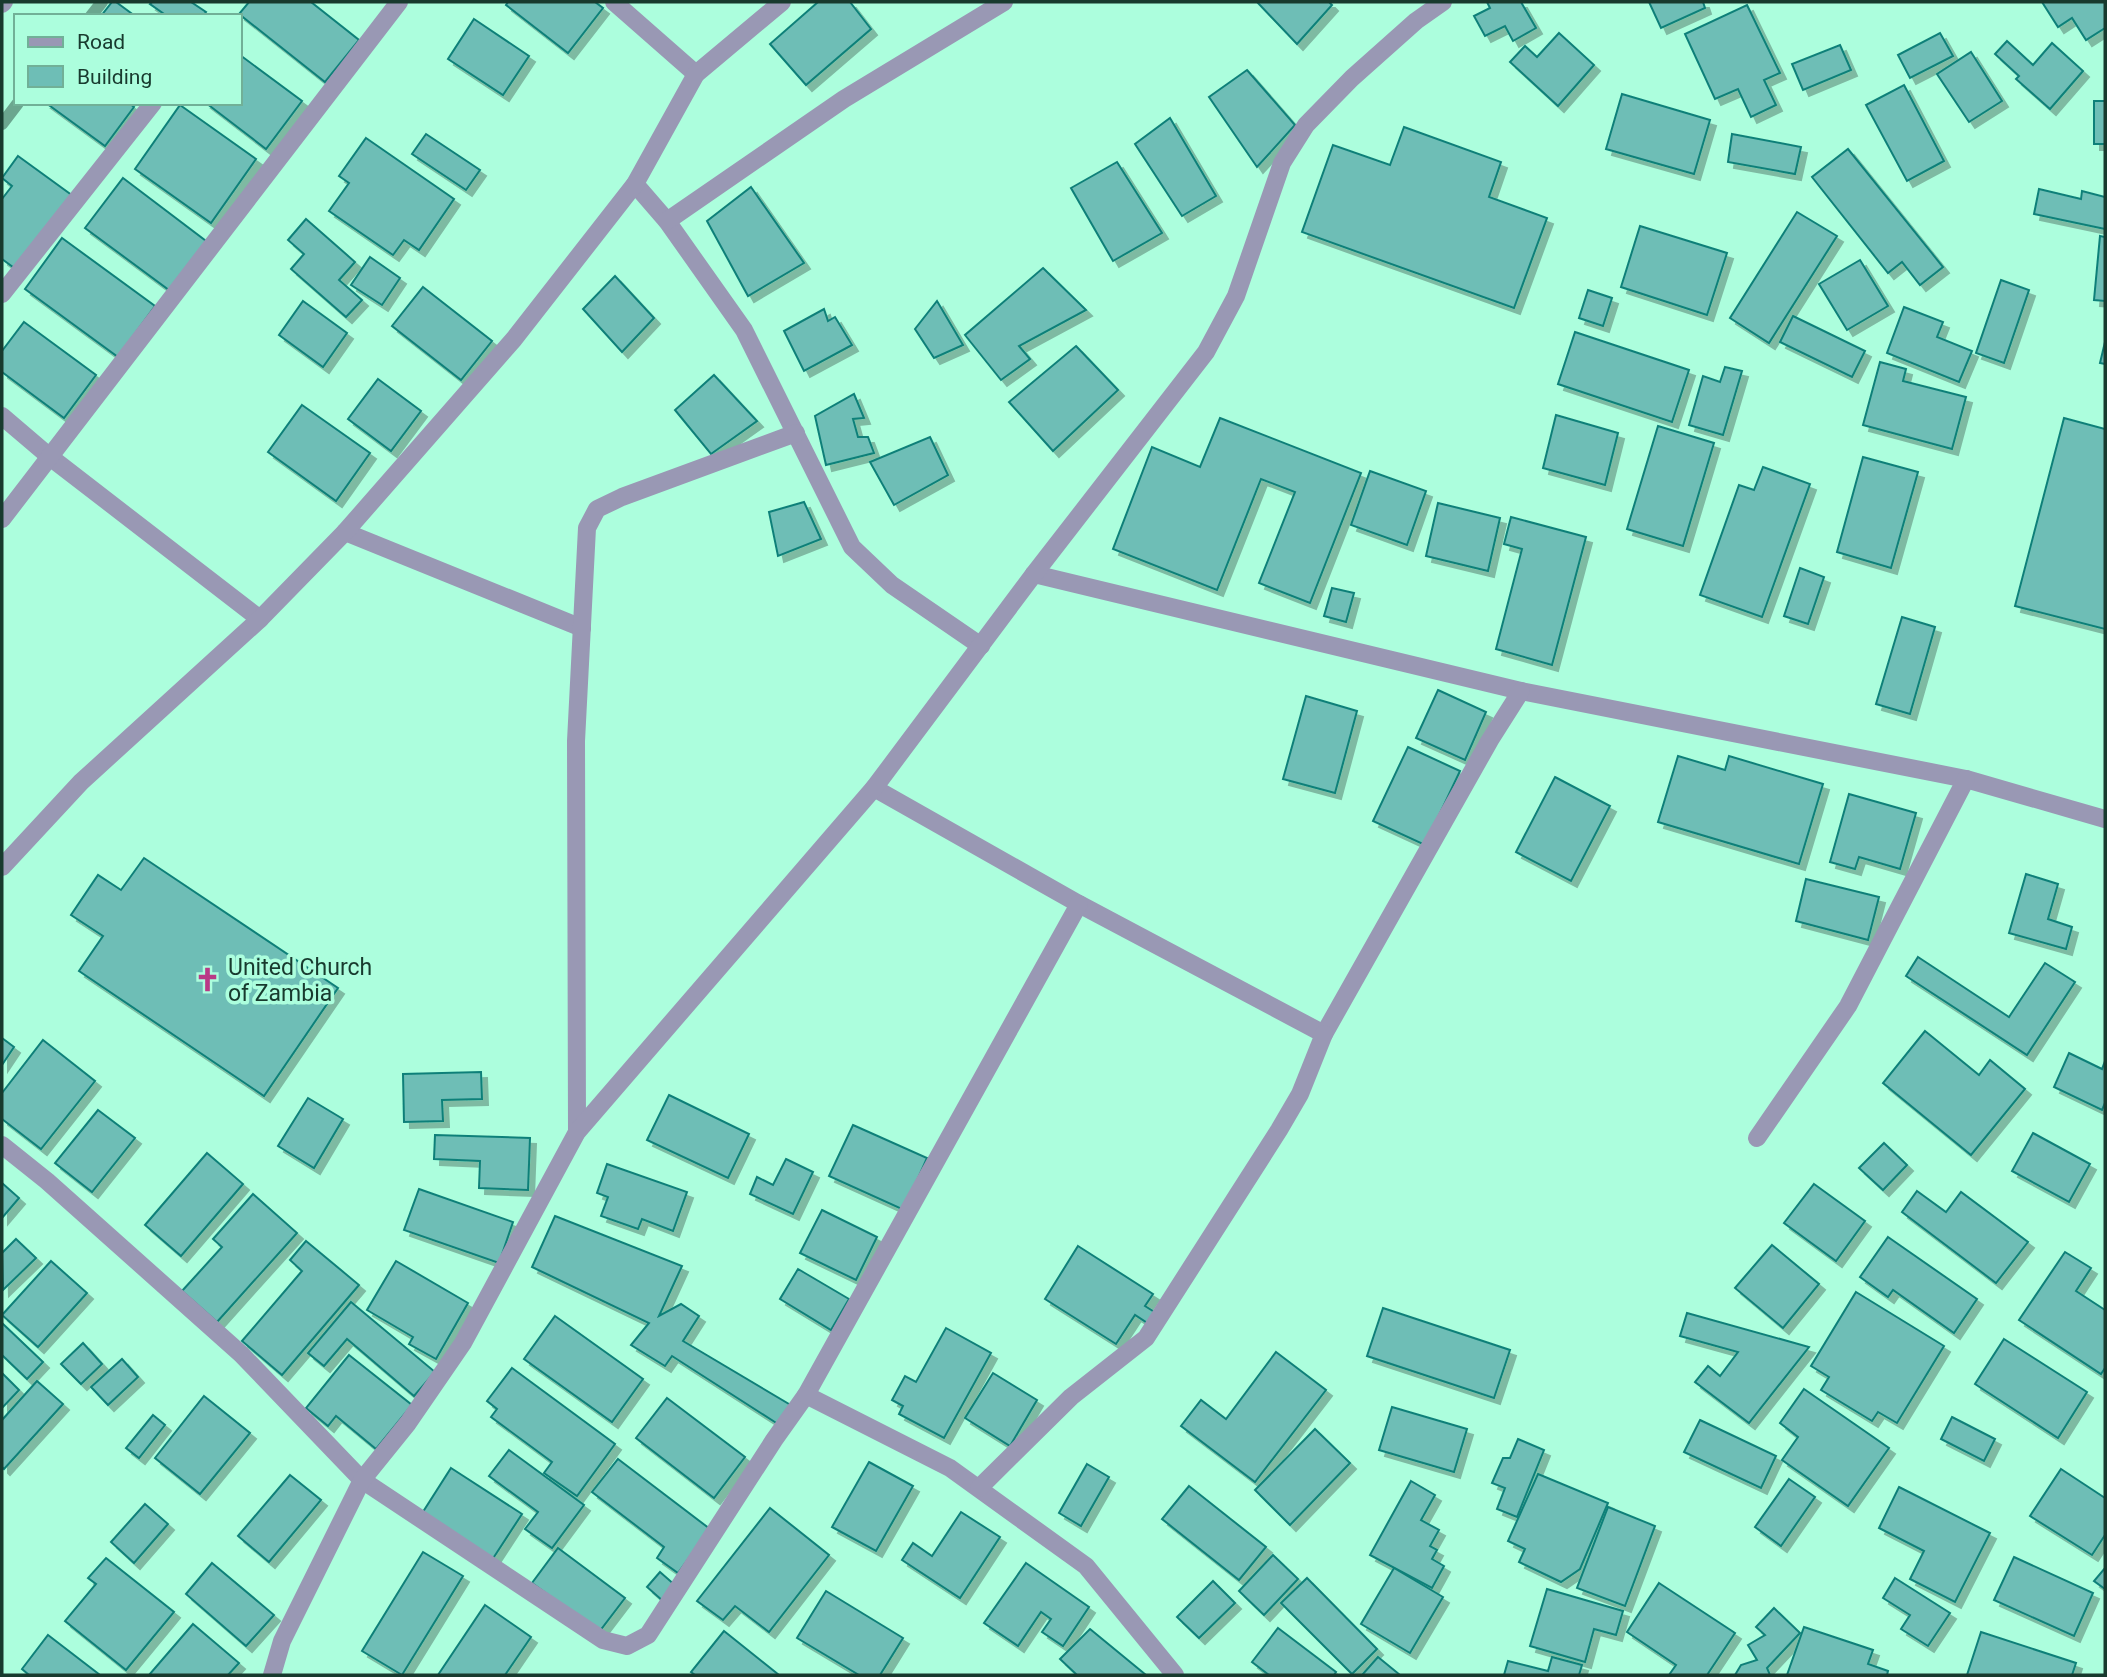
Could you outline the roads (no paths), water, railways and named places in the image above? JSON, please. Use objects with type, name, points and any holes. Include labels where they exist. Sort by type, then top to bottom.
[{"type":"street","points":[[2,519],[399,2]]},
{"type":"street","points":[[614,2],[696,74]]},
{"type":"street","points":[[2,867],[81,782],[260,619],[345,532],[514,339],[635,184],[696,74],[782,2]]},
{"type":"street","points":[[667,221],[844,99],[1004,2]]},
{"type":"street","points":[[272,1675],[282,1641],[362,1480],[408,1423],[463,1343],[577,1132],[874,788],[1034,574],[1206,352],[1236,296],[1282,163],[1306,125],[1352,78],[1416,20],[1443,2]]},
{"type":"street","points":[[2,295],[151,105]]},
{"type":"street","points":[[635,184],[667,221],[744,330],[852,547],[892,584],[981,646]]},
{"type":"street","points":[[2,416],[50,457],[260,619]]},
{"type":"street","points":[[577,1132],[576,741],[587,528],[597,509],[634,492],[796,433]]},
{"type":"street","points":[[345,532],[582,628]]},
{"type":"street","points":[[1034,574],[1521,691],[1966,779],[2105,819]]},
{"type":"street","points":[[979,1488],[1072,1397],[1146,1338],[1300,1094],[1324,1034],[1490,740],[1521,691]]},
{"type":"street","points":[[1757,1138],[1848,1006],[1966,779]]},
{"type":"street","points":[[874,788],[1079,904],[1324,1034]]},
{"type":"street","points":[[2,1145],[58,1190],[241,1354],[362,1480],[603,1640],[627,1646],[648,1635],[806,1395],[1079,904]]},
{"type":"street","points":[[806,1395],[950,1468],[1086,1566],[1175,1675]]},
{"type":"waterway","points":[[93,14],[102,2]]},
{"type":"waterway","points":[[2,124],[16,105]]},
{"type":"place","name":"United Church of Zambia","points":[[208,980]]}]
